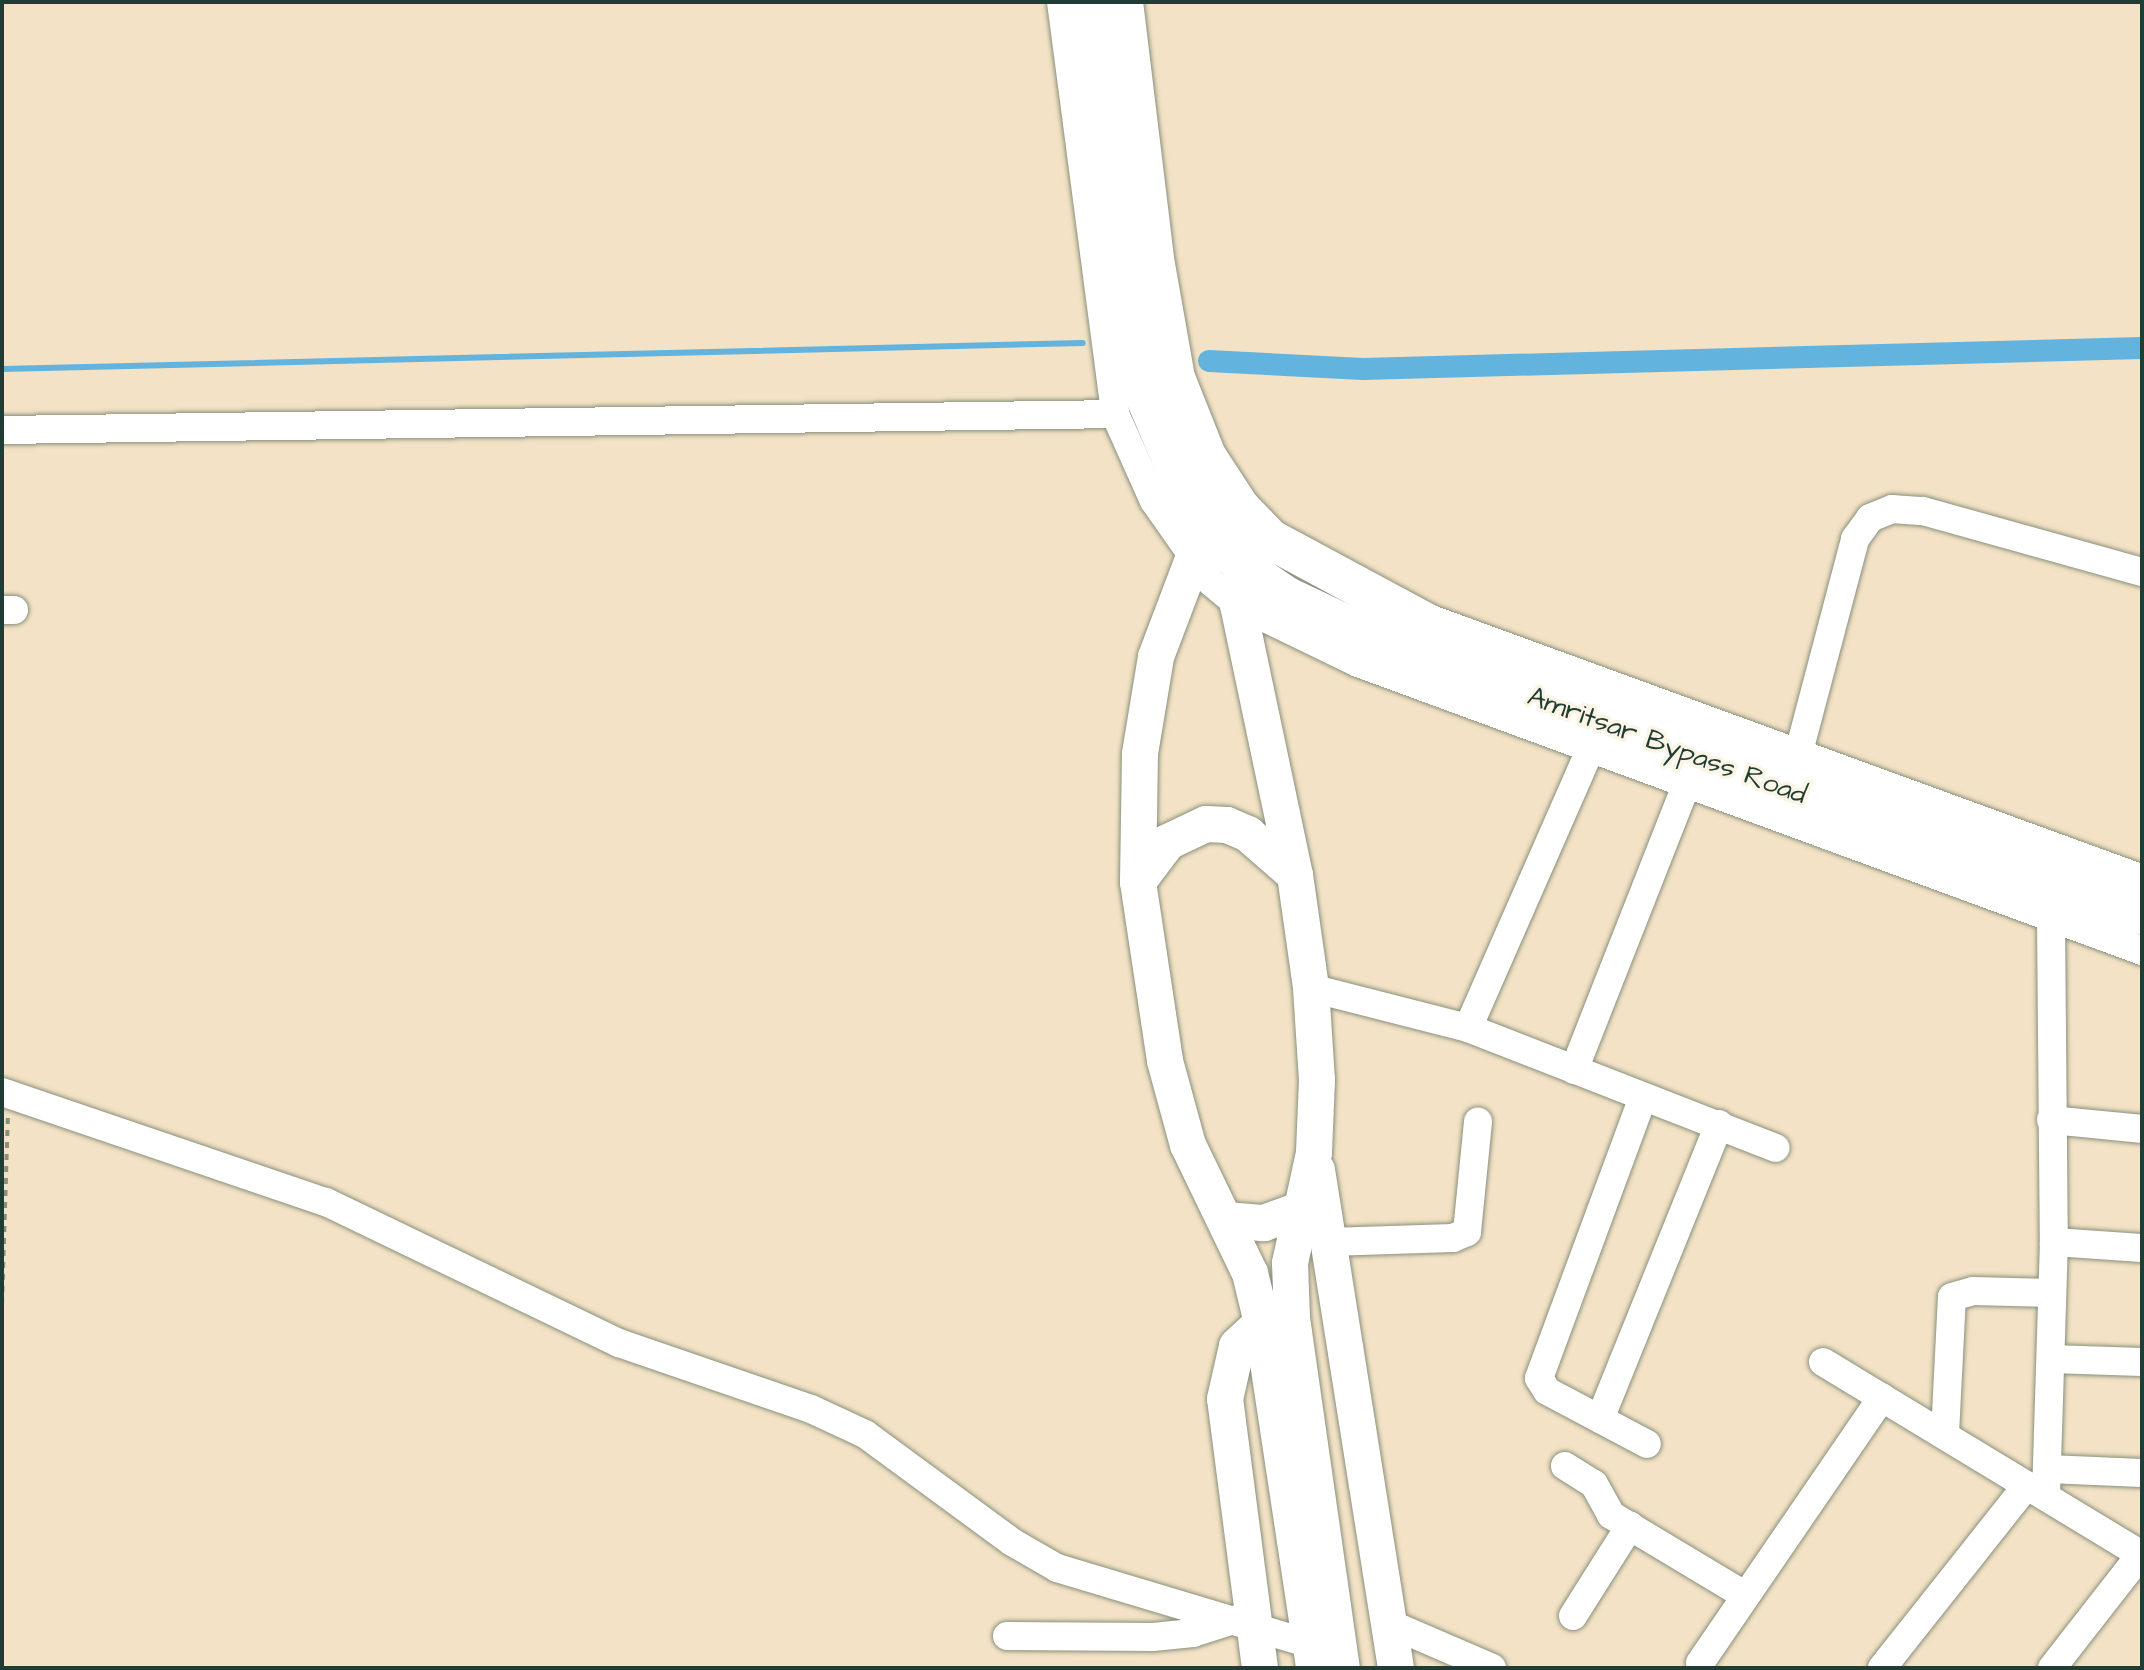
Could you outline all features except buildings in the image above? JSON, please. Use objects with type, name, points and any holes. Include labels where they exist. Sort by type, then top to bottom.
[{"type":"highway","name":"Amritsar Bypass Road","points":[[1094,2],[1129,328],[1143,391],[1203,548],[1252,572],[1287,597],[1414,657],[2142,915]]},
{"type":"highway","name":"Amritsar Bypass Road","points":[[1123,2],[1154,259],[1175,378],[1206,456],[1240,508],[1252,572]]},
{"type":"highway","name":"Amritsar Bypass Road","points":[[1252,572],[1430,625],[2142,885]]},
{"type":"main road","points":[[1240,508],[1203,548],[1156,657],[1144,726],[1138,882],[1165,1061],[1188,1145],[1227,1220],[1250,1273],[1262,1323],[1312,1656]]},
{"type":"main road","points":[[1252,572],[1311,988],[1317,1080],[1314,1153],[1290,1263],[1292,1318],[1342,1668]]},
{"type":"main road","points":[[1138,882],[1168,842],[1206,824],[1248,834],[1295,875]]},
{"type":"main road","points":[[1314,1153],[1396,1668]]},
{"type":"main road","points":[[1227,1220],[1264,1223],[1300,1210]]},
{"type":"main road","points":[[1260,1668],[1245,1622],[1225,1399],[1237,1346],[1262,1323]]},
{"type":"street","points":[[1061,2],[1115,414],[1154,501],[1203,548]]},
{"type":"street","points":[[2,430],[1115,414]]},
{"type":"street","points":[[1797,759],[1855,539],[1870,518],[1892,509],[1923,511],[2142,572]]},
{"type":"street","points":[[1252,572],[1358,663],[2142,951]]},
{"type":"street","points":[[1468,1028],[1590,750]]},
{"type":"street","points":[[1574,1070],[1686,786]]},
{"type":"street","points":[[1882,1668],[2040,1483],[2051,1359],[2054,1242],[2051,919]]},
{"type":"street","points":[[1311,988],[1468,1028],[1775,1148]]},
{"type":"street","points":[[5,1093],[326,1202],[619,1343],[811,1409],[865,1434],[1012,1542],[1057,1568],[1245,1622],[1312,1656]]},
{"type":"street","points":[[1643,1097],[1540,1368],[1547,1391],[1647,1444]]},
{"type":"street","points":[[2051,1120],[2142,1129]]},
{"type":"street","points":[[1329,1242],[1453,1238],[1467,1232],[1478,1122]]},
{"type":"street","points":[[1600,1419],[1719,1124]]},
{"type":"street","points":[[2054,1242],[2142,1248]]},
{"type":"street","points":[[1945,1434],[1952,1297],[1973,1291],[2052,1293]]},
{"type":"street","points":[[2051,1359],[2142,1362]]},
{"type":"street","points":[[1823,1362],[1945,1434],[2040,1483],[2142,1554],[2052,1668]]},
{"type":"street","points":[[1700,1663],[1882,1397]]},
{"type":"street","points":[[1565,1466],[1594,1484],[1611,1515],[1746,1596]]},
{"type":"street","points":[[2040,1483],[2142,1473]]},
{"type":"street","points":[[1573,1616],[1630,1526]]},
{"type":"street","points":[[1007,1636],[1153,1637],[1193,1633],[1245,1622]]},
{"type":"street","points":[[1390,1624],[1492,1668]]},
{"type":"path","points":[[2,1304],[5,1093]]},
{"type":"waterway","points":[[2,369],[1083,343]]},
{"type":"waterway","points":[[1209,361],[1363,369],[2142,348]]}]
